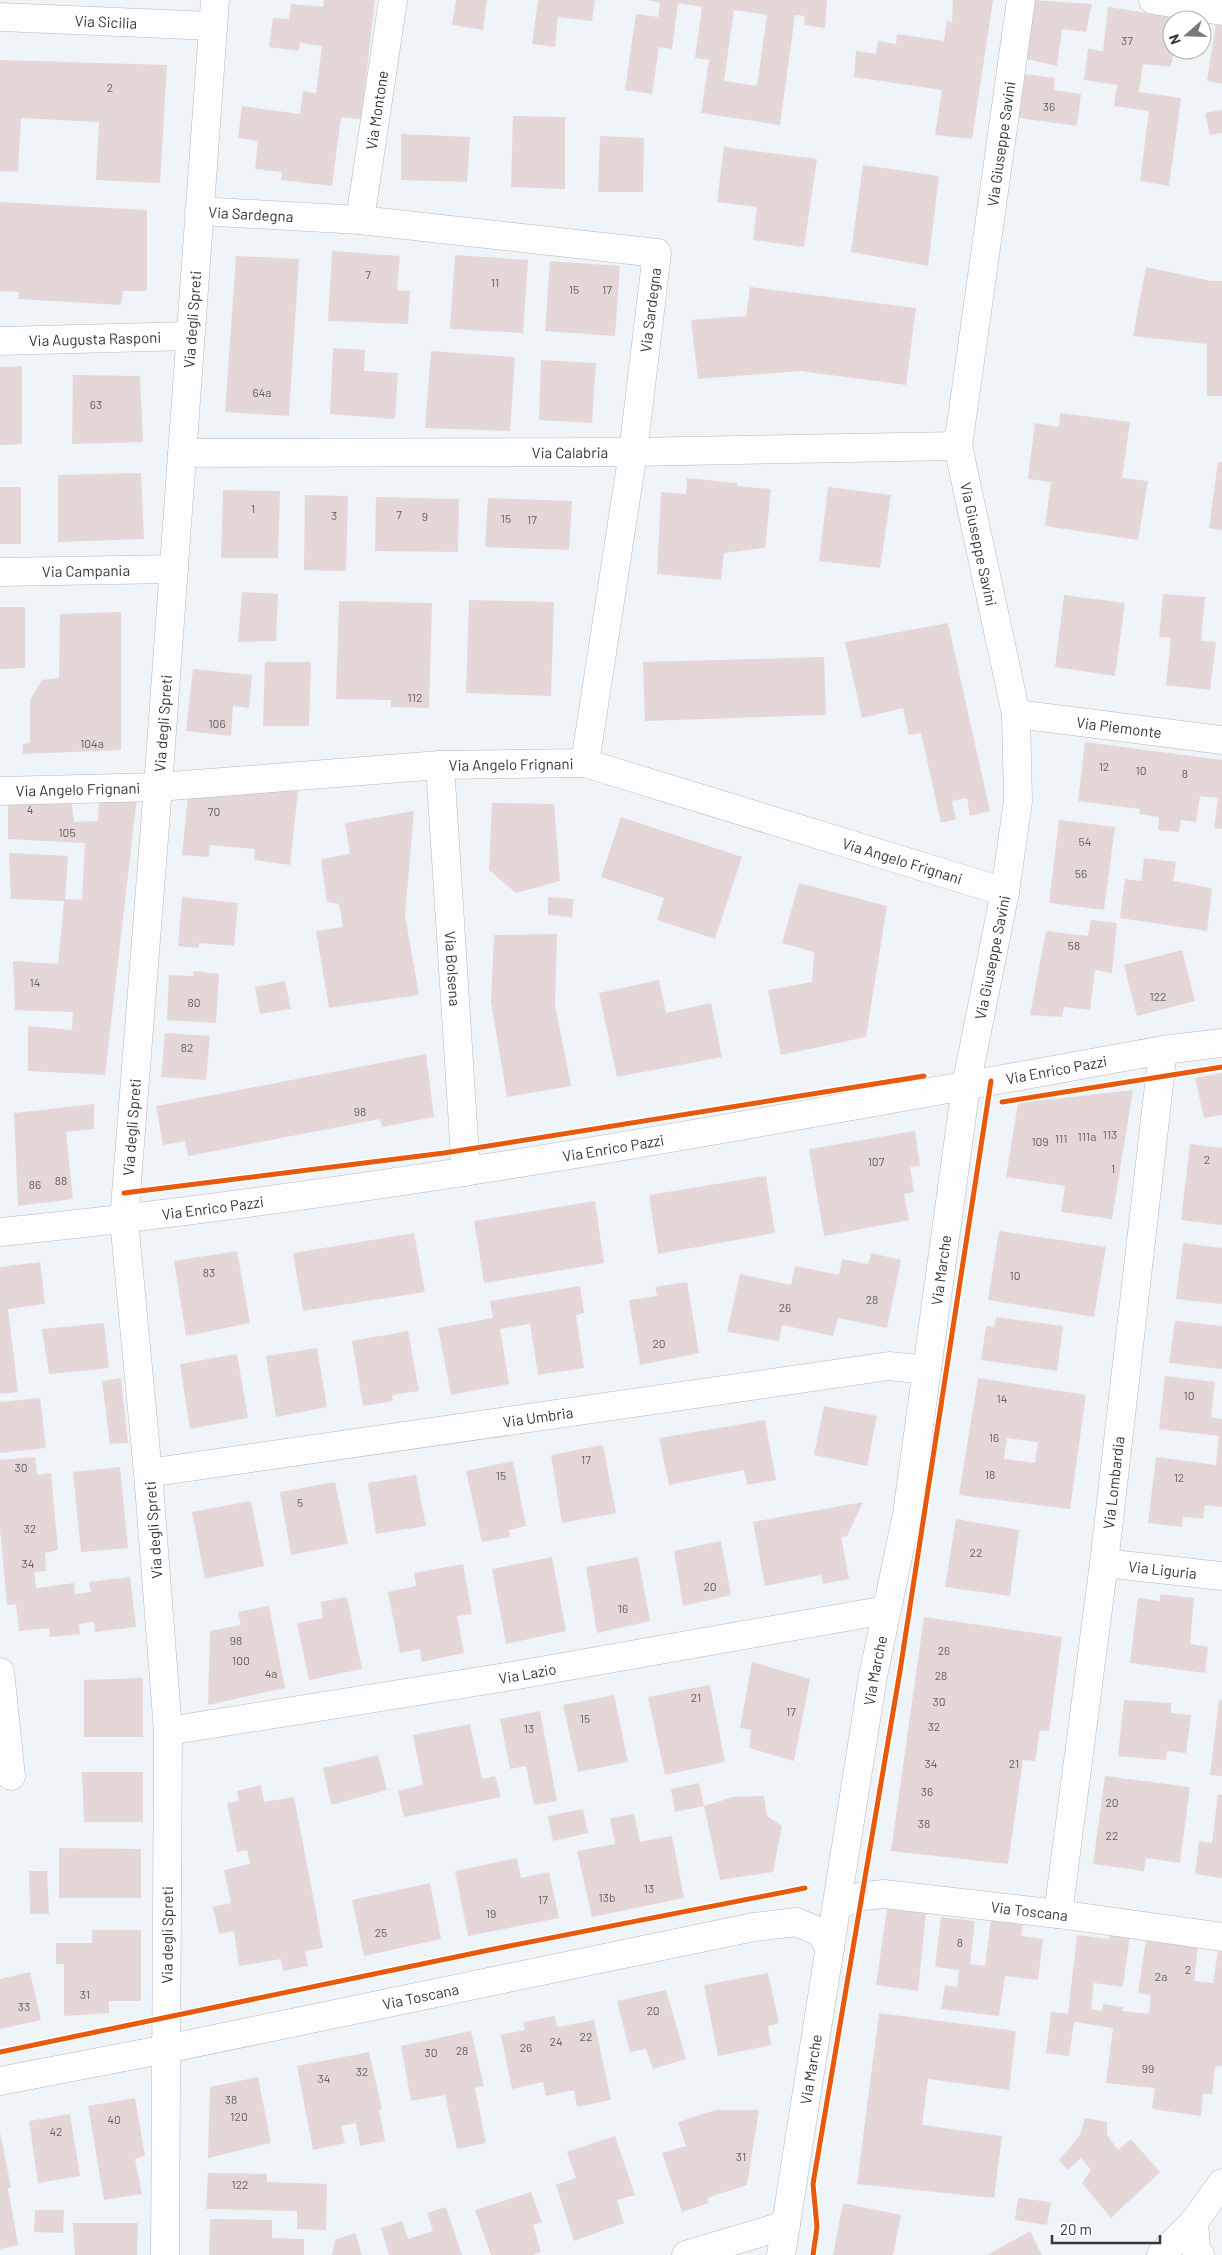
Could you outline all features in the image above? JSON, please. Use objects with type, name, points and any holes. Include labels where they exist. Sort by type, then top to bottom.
[{"type":"street","name":"Via Montone","points":[[360,220],[393,0]]},
{"type":"street","name":"Via Giuseppe Savini","points":[[966,1086],[1005,892],[1018,801],[1016,714],[958,446],[1021,0]]},
{"type":"street","points":[[1152,0],[1222,11]]},
{"type":"street","name":"Via Sicilia","points":[[0,17],[214,13]]},
{"type":"street","name":"Via degli Spreti","points":[[165,2255],[168,1731],[148,1473],[124,1220],[158,787],[214,13]]},
{"type":"street","name":"Via Sardegna","points":[[199,211],[360,220],[657,253],[633,452],[585,762]]},
{"type":"street","name":"Via Augusta Rasponi","points":[[0,341],[190,336]]},
{"type":"street","name":"Via Calabria","points":[[182,453],[633,452],[958,446]]},
{"type":"street","name":"Via Campania","points":[[0,572],[174,568]]},
{"type":"street","name":"Via Piemonte","points":[[1016,714],[1222,740]]},
{"type":"street","name":"Via Angelo Frignani","points":[[0,791],[158,787],[440,765],[585,762],[1005,892]]},
{"type":"street","name":"Via Bolsena","points":[[440,765],[466,1172]]},
{"type":"street","name":"Via Enrico Pazzi","points":[[0,1232],[124,1220],[466,1172],[1163,1050],[1222,1042]]},
{"type":"street","name":"Via Lombardia","points":[[1058,1914],[1104,1563],[1163,1050]]},
{"type":"street","name":"Via Marche","points":[[782,2255],[873,1676],[907,1514],[966,1086]]},
{"type":"street","name":"Via Umbria","points":[[148,1473],[889,1366],[927,1370]]},
{"type":"street","name":"Via Liguria","points":[[1104,1563],[1222,1576]]},
{"type":"street","name":"Via Lazio","points":[[168,1731],[512,1676],[886,1610]]},
{"type":"street","points":[[0,1672],[11,1776]]},
{"type":"street","name":"Via Toscana","points":[[837,1905],[863,1896],[884,1894],[1058,1914],[1222,1937]]},
{"type":"street","name":"Via Toscana","points":[[0,2081],[166,2049],[754,1927],[796,1922],[820,1932],[830,1948]]},
{"type":"street","points":[[1161,2255],[1194,2222],[1222,2183]]},
{"type":"street","points":[[1194,2222],[1196,2251],[1200,2255]]},
{"type":"street","points":[[686,2255],[786,2225]]},
{"type":"building","points":[[324,0],[375,0],[361,119],[341,117],[332,186],[281,180],[282,172],[255,169],[258,141],[238,138],[242,106],[300,114],[303,91],[316,93],[322,46],[300,43],[299,51],[269,47],[273,18],[289,19],[291,4],[323,7]]},
{"type":"building","points":[[456,0],[487,0],[483,30],[452,25]]},
{"type":"building","points":[[538,0],[595,0],[592,21],[558,17],[555,47],[532,44]]},
{"type":"building","points":[[648,0],[827,0],[825,28],[804,25],[805,16],[795,15],[780,125],[701,113],[709,60],[695,58],[702,7],[678,3],[672,49],[659,47],[652,94],[625,90],[636,14],[658,17],[660,3]],"holes":[[[734,10],[767,15],[757,86],[724,81]]]},
{"type":"building","points":[[953,0],[993,0],[972,139],[935,135],[942,90],[854,77],[856,51],[876,54],[878,41],[896,44],[897,34],[944,41],[947,20],[952,23]]},
{"type":"building","points":[[1031,0],[1092,4],[1086,32],[1062,29],[1057,66],[1022,58]]},
{"type":"building","points":[[1108,7],[1162,15],[1162,60],[1172,60],[1171,67],[1143,64],[1139,92],[1181,98],[1169,186],[1140,181],[1149,111],[1114,106],[1117,85],[1084,80],[1088,49],[1103,51]]},
{"type":"building","points":[[1216,23],[1222,24],[1222,84],[1207,81],[1210,60],[1212,60]]},
{"type":"building","points":[[0,60],[167,65],[160,183],[96,180],[99,122],[21,118],[18,172],[0,171]]},
{"type":"building","points":[[1018,73],[1055,78],[1054,90],[1081,94],[1077,126],[1013,117]]},
{"type":"building","points":[[1222,110],[1222,133],[1210,135],[1205,113]]},
{"type":"building","points":[[513,116],[565,117],[565,189],[511,187]]},
{"type":"building","points":[[401,134],[470,137],[467,182],[401,180]]},
{"type":"building","points":[[600,136],[644,138],[643,192],[598,192]]},
{"type":"building","points":[[724,147],[817,159],[804,247],[753,240],[757,207],[717,202]]},
{"type":"building","points":[[863,165],[939,176],[928,266],[851,252]]},
{"type":"building","points":[[0,202],[147,210],[147,291],[123,291],[121,305],[18,299],[19,292],[0,291]]},
{"type":"building","points":[[332,251],[400,256],[397,290],[410,291],[408,324],[328,321]]},
{"type":"building","points":[[455,255],[528,260],[523,333],[450,329]]},
{"type":"building","points":[[236,256],[299,259],[289,416],[225,412]]},
{"type":"building","points":[[550,261],[620,266],[615,336],[545,331]]},
{"type":"building","points":[[1146,267],[1211,281],[1222,281],[1222,396],[1207,396],[1207,344],[1133,336]]},
{"type":"building","points":[[750,287],[916,308],[906,385],[800,371],[698,379],[691,320],[746,316]]},
{"type":"building","points":[[333,348],[365,350],[364,371],[398,373],[395,419],[330,414]]},
{"type":"building","points":[[431,351],[515,357],[510,431],[425,428]]},
{"type":"building","points":[[541,360],[596,363],[592,423],[539,420]]},
{"type":"building","points":[[22,366],[22,444],[0,445],[0,367]]},
{"type":"building","points":[[73,375],[140,376],[143,442],[72,444]]},
{"type":"building","points":[[1060,413],[1130,422],[1122,478],[1148,481],[1138,540],[1045,526],[1051,482],[1028,479],[1035,423],[1059,427]]},
{"type":"building","points":[[1218,462],[1222,462],[1222,530],[1209,528]]},
{"type":"building","points":[[141,473],[144,539],[58,542],[58,475]]},
{"type":"building","points":[[687,478],[737,483],[737,486],[771,489],[765,548],[724,553],[721,580],[657,574],[661,492],[686,494]]},
{"type":"building","points":[[0,487],[21,487],[21,544],[0,544]]},
{"type":"building","points":[[828,487],[891,495],[880,568],[819,561]]},
{"type":"building","points":[[223,490],[280,491],[278,558],[221,558]]},
{"type":"building","points":[[305,495],[348,496],[346,571],[304,570]]},
{"type":"building","points":[[376,497],[459,499],[458,552],[375,551]]},
{"type":"building","points":[[488,498],[572,501],[569,550],[485,547]]},
{"type":"building","points":[[242,592],[278,594],[276,641],[238,642]]},
{"type":"building","points":[[1163,594],[1205,597],[1201,641],[1216,642],[1210,690],[1166,685],[1171,638],[1159,637]]},
{"type":"building","points":[[1064,595],[1125,603],[1115,676],[1055,667]]},
{"type":"building","points":[[469,600],[554,602],[551,696],[466,693]]},
{"type":"building","points":[[339,601],[432,603],[429,708],[391,707],[391,700],[336,699]]},
{"type":"building","points":[[0,607],[25,607],[25,668],[0,669]]},
{"type":"building","points":[[121,612],[121,750],[23,754],[23,744],[30,743],[30,700],[42,680],[59,678],[60,614]]},
{"type":"building","points":[[948,623],[990,811],[970,816],[967,798],[952,801],[956,819],[941,823],[921,733],[909,735],[903,708],[862,718],[845,642]]},
{"type":"building","points":[[824,657],[826,715],[645,721],[643,662]]},
{"type":"building","points":[[265,662],[311,662],[309,726],[263,726]]},
{"type":"building","points":[[193,669],[252,675],[249,708],[233,706],[231,736],[186,731]]},
{"type":"building","points":[[1085,742],[1222,760],[1222,829],[1214,828],[1218,798],[1200,796],[1196,822],[1181,820],[1179,832],[1158,830],[1159,817],[1139,814],[1140,809],[1078,801]]},
{"type":"building","points":[[189,785],[298,791],[290,865],[254,860],[255,849],[210,845],[209,857],[182,855]]},
{"type":"building","points":[[137,797],[105,1075],[28,1071],[28,1026],[72,1030],[73,1012],[15,1010],[13,961],[58,964],[64,901],[11,899],[9,853],[68,856],[65,899],[82,900],[85,843],[8,839],[8,799],[71,798],[74,822],[98,821],[99,798]]},
{"type":"building","points":[[492,803],[554,804],[560,881],[516,893],[489,870]]},
{"type":"building","points":[[414,811],[405,915],[419,995],[329,1008],[316,931],[343,927],[339,904],[327,902],[321,859],[350,854],[345,823]]},
{"type":"building","points":[[621,817],[742,857],[715,939],[657,920],[664,898],[601,877]]},
{"type":"building","points":[[1059,820],[1115,827],[1104,910],[1049,903]]},
{"type":"building","points":[[1144,858],[1176,862],[1173,881],[1212,888],[1207,931],[1120,918],[1125,879],[1141,881]]},
{"type":"building","points":[[799,883],[887,906],[866,1037],[781,1055],[768,990],[812,982],[814,952],[782,943]]},
{"type":"building","points":[[182,897],[238,903],[234,946],[199,943],[199,948],[178,946]]},
{"type":"building","points":[[548,897],[574,899],[572,917],[548,915]]},
{"type":"building","points":[[1091,920],[1117,923],[1112,973],[1095,970],[1090,1010],[1064,1007],[1062,1017],[1030,1015],[1046,931],[1088,936]]},
{"type":"building","points":[[557,934],[555,1005],[571,1086],[507,1097],[491,1002],[494,935]]},
{"type":"building","points":[[1182,950],[1195,1001],[1137,1016],[1124,965]]},
{"type":"building","points":[[194,971],[219,974],[216,1023],[167,1020],[169,975],[193,976]]},
{"type":"building","points":[[659,980],[666,1013],[711,1003],[722,1057],[617,1077],[599,993]]},
{"type":"building","points":[[285,981],[291,1009],[260,1014],[255,987]]},
{"type":"building","points":[[165,1033],[210,1036],[206,1080],[161,1077]]},
{"type":"building","points":[[426,1054],[434,1117],[382,1127],[380,1119],[188,1156],[185,1141],[163,1145],[156,1106]]},
{"type":"building","points":[[1222,1073],[1222,1115],[1204,1118],[1195,1078]]},
{"type":"building","points":[[1133,1090],[1112,1219],[1061,1212],[1065,1186],[1006,1177],[1018,1103]]},
{"type":"building","points":[[94,1104],[94,1129],[66,1132],[73,1199],[18,1206],[14,1113]]},
{"type":"building","points":[[915,1131],[920,1166],[910,1167],[914,1192],[904,1194],[909,1220],[824,1236],[809,1149]]},
{"type":"building","points":[[1190,1144],[1222,1148],[1222,1225],[1181,1220]]},
{"type":"building","points":[[766,1176],[775,1233],[658,1254],[649,1195]]},
{"type":"building","points":[[595,1201],[604,1263],[484,1283],[474,1221]]},
{"type":"building","points":[[999,1231],[1106,1247],[1094,1317],[988,1300]]},
{"type":"building","points":[[414,1233],[425,1292],[303,1311],[293,1253]]},
{"type":"building","points":[[1183,1243],[1222,1248],[1222,1304],[1176,1299]]},
{"type":"building","points":[[237,1251],[250,1323],[186,1336],[174,1261]]},
{"type":"building","points":[[871,1253],[901,1260],[887,1328],[838,1318],[833,1336],[782,1325],[779,1341],[727,1332],[740,1274],[791,1285],[795,1266],[839,1275],[842,1259],[868,1264]]},
{"type":"building","points":[[40,1262],[45,1304],[8,1309],[18,1392],[0,1394],[0,1267]]},
{"type":"building","points":[[687,1282],[699,1353],[640,1365],[629,1300],[657,1296],[655,1287]]},
{"type":"building","points":[[580,1286],[584,1313],[576,1315],[584,1368],[538,1375],[530,1324],[500,1329],[509,1384],[451,1395],[438,1328],[493,1318],[490,1301]]},
{"type":"building","points":[[996,1317],[1063,1326],[1057,1371],[981,1360],[986,1326],[994,1327]]},
{"type":"building","points":[[1175,1321],[1222,1326],[1222,1369],[1169,1363]]},
{"type":"building","points":[[104,1323],[109,1368],[49,1374],[42,1329]]},
{"type":"building","points":[[408,1331],[419,1391],[392,1395],[393,1401],[363,1406],[352,1341]]},
{"type":"building","points":[[317,1348],[327,1407],[276,1417],[266,1356]]},
{"type":"building","points":[[237,1354],[248,1418],[190,1429],[180,1364]]},
{"type":"building","points":[[1165,1376],[1215,1382],[1211,1417],[1222,1419],[1222,1507],[1205,1505],[1203,1519],[1183,1517],[1182,1527],[1148,1523],[1156,1457],[1216,1465],[1219,1436],[1159,1429]]},
{"type":"building","points":[[121,1378],[128,1443],[110,1444],[102,1381]]},
{"type":"building","points":[[978,1378],[1086,1395],[1070,1509],[959,1495]],"holes":[[[1007,1438],[1038,1442],[1035,1463],[1004,1459]]]},
{"type":"building","points":[[40,1398],[46,1448],[0,1453],[0,1402]]},
{"type":"building","points":[[824,1406],[877,1416],[867,1466],[814,1455]]},
{"type":"building","points":[[765,1420],[776,1480],[747,1485],[744,1470],[669,1485],[659,1438]]},
{"type":"building","points":[[603,1445],[616,1513],[562,1523],[551,1455]]},
{"type":"building","points":[[35,1457],[37,1475],[51,1473],[58,1550],[45,1553],[46,1571],[34,1572],[36,1588],[74,1583],[75,1594],[91,1592],[89,1582],[130,1577],[136,1627],[95,1632],[94,1622],[79,1624],[80,1634],[50,1637],[49,1628],[19,1631],[16,1604],[7,1605],[0,1529],[0,1460]]},
{"type":"building","points":[[513,1461],[526,1526],[509,1530],[510,1537],[482,1542],[466,1471]]},
{"type":"building","points":[[120,1467],[128,1548],[81,1552],[73,1472]]},
{"type":"building","points":[[416,1475],[426,1526],[376,1534],[368,1483]]},
{"type":"building","points":[[335,1482],[348,1544],[291,1555],[280,1492]]},
{"type":"building","points":[[251,1501],[264,1566],[205,1579],[192,1512]]},
{"type":"building","points":[[863,1502],[847,1536],[841,1537],[849,1579],[823,1584],[821,1575],[765,1586],[753,1522]]},
{"type":"building","points":[[956,1519],[1019,1530],[1010,1596],[945,1587]]},
{"type":"building","points":[[721,1541],[731,1595],[683,1606],[674,1551]]},
{"type":"building","points":[[552,1557],[566,1631],[506,1644],[492,1569]]},
{"type":"building","points":[[638,1557],[650,1621],[597,1633],[586,1567]]},
{"type":"building","points":[[463,1564],[472,1614],[457,1616],[464,1653],[422,1662],[420,1649],[400,1653],[388,1592],[416,1586],[414,1573]]},
{"type":"building","points":[[1160,1594],[1194,1598],[1190,1644],[1208,1647],[1205,1673],[1130,1663],[1138,1598],[1160,1601]]},
{"type":"building","points":[[347,1597],[362,1669],[309,1680],[297,1623],[323,1618],[321,1602]]},
{"type":"building","points":[[269,1606],[285,1688],[208,1705],[210,1631],[241,1625],[238,1612]]},
{"type":"building","points":[[924,1617],[1062,1637],[1049,1731],[1040,1730],[1035,1761],[1023,1760],[1008,1864],[891,1851]]},
{"type":"building","points":[[752,1662],[810,1679],[794,1761],[749,1748],[751,1730],[740,1728]]},
{"type":"building","points":[[143,1678],[143,1737],[84,1737],[84,1680]]},
{"type":"building","points":[[710,1685],[725,1762],[665,1775],[648,1697]]},
{"type":"building","points":[[614,1695],[628,1762],[578,1772],[563,1705]]},
{"type":"building","points":[[1124,1700],[1171,1703],[1171,1713],[1191,1715],[1186,1753],[1167,1751],[1166,1760],[1118,1756]]},
{"type":"building","points":[[1219,1700],[1222,1700],[1222,1776],[1210,1775]]},
{"type":"building","points":[[540,1711],[557,1801],[534,1805],[526,1766],[510,1769],[500,1719]]},
{"type":"building","points":[[470,1724],[482,1779],[495,1776],[501,1797],[404,1817],[398,1791],[423,1785],[413,1735]]},
{"type":"building","points":[[378,1755],[387,1790],[331,1805],[323,1768]]},
{"type":"building","points":[[82,1772],[143,1772],[143,1822],[84,1822]]},
{"type":"building","points":[[1105,1776],[1190,1787],[1180,1863],[1146,1858],[1144,1871],[1093,1864]]},
{"type":"building","points":[[699,1783],[704,1806],[675,1812],[671,1789]]},
{"type":"building","points":[[261,1785],[264,1802],[294,1797],[323,1948],[305,1951],[308,1966],[283,1971],[281,1959],[239,1966],[234,1931],[219,1934],[213,1907],[231,1903],[224,1870],[250,1864],[247,1850],[237,1852],[227,1803],[239,1801],[237,1791]]},
{"type":"building","points":[[1218,1794],[1222,1795],[1222,1878],[1195,1874],[1199,1841],[1212,1843]]},
{"type":"building","points":[[764,1796],[767,1816],[782,1826],[773,1872],[720,1880],[704,1806],[733,1797]]},
{"type":"building","points":[[583,1809],[588,1833],[553,1841],[548,1816]]},
{"type":"building","points":[[634,1814],[640,1842],[672,1836],[684,1898],[592,1917],[577,1851],[615,1844],[610,1818]]},
{"type":"building","points":[[59,1848],[141,1849],[141,1898],[59,1898]]},
{"type":"building","points":[[517,1858],[521,1878],[549,1872],[559,1918],[468,1936],[455,1871]]},
{"type":"building","points":[[29,1871],[47,1871],[49,1914],[30,1914]]},
{"type":"building","points":[[430,1883],[441,1939],[364,1956],[352,1900]]},
{"type":"building","points":[[887,1909],[926,1913],[918,1991],[876,1985]]},
{"type":"building","points":[[941,1917],[975,1921],[970,1964],[985,1966],[991,1919],[1023,1923],[1021,1936],[1043,1939],[1038,1980],[1005,1976],[999,2016],[941,2009],[945,1985],[957,1987],[959,1970],[935,1967]]},
{"type":"building","points":[[92,1930],[141,1930],[141,2001],[109,2001],[109,2013],[64,2016],[64,1964],[56,1964],[56,1943],[92,1943]]},
{"type":"building","points":[[1110,1931],[1130,1934],[1123,1987],[1094,1983],[1091,2009],[1102,2011],[1103,2004],[1123,2007],[1123,2011],[1149,2014],[1151,1995],[1138,1993],[1146,1940],[1198,1947],[1194,1981],[1213,1983],[1218,1950],[1222,1951],[1222,2066],[1215,2067],[1212,2094],[1203,2094],[1201,2116],[1152,2109],[1155,2088],[1106,2083],[1113,2028],[1074,2022],[1069,2056],[1046,2053],[1051,2012],[1068,2014],[1077,1935],[1109,1939]]},
{"type":"building","points":[[30,1972],[41,2020],[0,2029],[0,1979]]},
{"type":"building","points":[[768,1973],[779,2023],[768,2026],[771,2045],[718,2056],[704,1985]]},
{"type":"building","points":[[666,1990],[686,2059],[653,2069],[646,2049],[630,2052],[617,2001]]},
{"type":"building","points":[[879,2013],[1016,2031],[1009,2090],[928,2079],[922,2125],[1002,2136],[994,2198],[857,2184]]},
{"type":"building","points":[[555,2016],[557,2027],[594,2020],[611,2100],[577,2107],[574,2090],[546,2096],[543,2082],[512,2089],[501,2035],[525,2030],[523,2022]]},
{"type":"building","points":[[471,2031],[484,2086],[475,2088],[486,2143],[457,2149],[445,2095],[411,2101],[401,2046]]},
{"type":"building","points":[[369,2052],[382,2109],[379,2110],[385,2141],[360,2146],[356,2123],[341,2126],[345,2143],[313,2150],[297,2066]]},
{"type":"building","points":[[258,2077],[271,2143],[208,2158],[210,2087]]},
{"type":"building","points":[[135,2098],[145,2156],[135,2159],[142,2194],[104,2200],[88,2106]]},
{"type":"building","points":[[716,2110],[759,2110],[747,2185],[707,2198],[709,2203],[682,2212],[662,2153],[686,2146],[678,2122]]},
{"type":"building","points":[[70,2114],[80,2176],[38,2183],[29,2121]]},
{"type":"building","points":[[1085,2118],[1107,2122],[1107,2135],[1118,2150],[1131,2139],[1160,2172],[1111,2218],[1082,2183],[1091,2170],[1081,2158],[1068,2170],[1059,2160],[1080,2135]]},
{"type":"building","points":[[0,2132],[11,2187],[8,2188],[18,2245],[0,2249]]},
{"type":"building","points":[[615,2136],[635,2195],[617,2200],[624,2223],[574,2241],[556,2185],[576,2178],[567,2152]]},
{"type":"building","points":[[208,2173],[267,2174],[267,2182],[327,2184],[326,2230],[297,2229],[297,2211],[206,2209]]},
{"type":"building","points":[[531,2192],[542,2222],[533,2225],[541,2252],[532,2255],[491,2255],[475,2210]]},
{"type":"building","points":[[1018,2198],[1051,2202],[1047,2225],[1015,2220]]},
{"type":"building","points":[[843,2203],[901,2215],[893,2255],[833,2255]]},
{"type":"building","points":[[446,2207],[462,2255],[389,2255],[381,2228],[402,2221],[408,2239],[433,2231],[427,2213]]},
{"type":"building","points":[[35,2210],[64,2210],[63,2233],[34,2232]]},
{"type":"building","points":[[210,2219],[272,2220],[272,2238],[304,2239],[304,2255],[209,2255]]},
{"type":"building","points":[[73,2223],[138,2223],[137,2255],[75,2255]]},
{"type":"building","points":[[1030,2231],[1042,2255],[987,2255]]},
{"type":"building","points":[[355,2233],[362,2255],[332,2255],[335,2240]]},
{"type":"cycle path","points":[[1002,1102],[1222,1067]]},
{"type":"cycle path","points":[[124,1193],[444,1153],[924,1076]]},
{"type":"cycle path","points":[[813,2255],[817,2227],[813,2184],[900,1671],[991,1081]]},
{"type":"cycle path","points":[[0,2052],[494,1949],[805,1888]]}]
